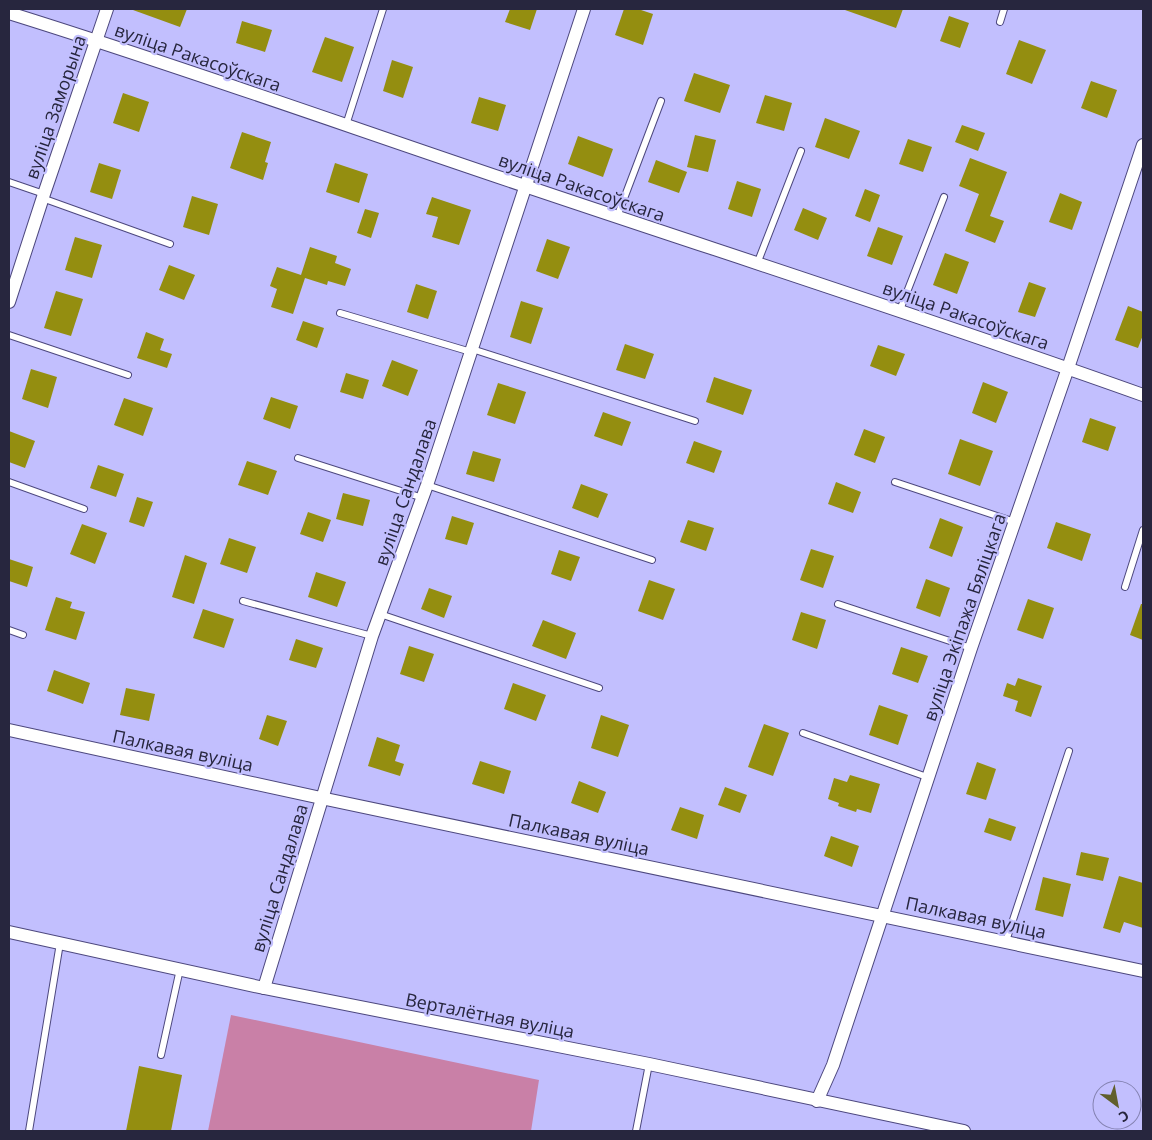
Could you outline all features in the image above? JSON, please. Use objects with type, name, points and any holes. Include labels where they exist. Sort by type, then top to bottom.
[{"type":"street","name":"вуліца Заморына","points":[[9,302],[107,9]]},
{"type":"street","name":"вуліца Сандалава","points":[[264,988],[372,636],[425,492],[584,9]]},
{"type":"street","name":"вуліца Ракасоўскага","points":[[9,13],[96,40],[617,217],[900,310],[1143,395]]},
{"type":"street","name":"вуліца Экіпажа Бяліцкага","points":[[817,1100],[833,1065],[971,648],[1143,145]]},
{"type":"street","name":"Палкавая вуліца","points":[[9,730],[321,798],[1143,971]]},
{"type":"street","name":"Верталётная вуліца","points":[[9,932],[264,988],[649,1064],[964,1131]]},
{"type":"lane","points":[[346,125],[383,9]]},
{"type":"lane","points":[[1000,22],[1004,9]]},
{"type":"lane","points":[[617,217],[661,101]]},
{"type":"lane","points":[[757,264],[801,151]]},
{"type":"lane","points":[[9,182],[170,244]]},
{"type":"lane","points":[[900,310],[944,197]]},
{"type":"lane","points":[[340,313],[471,350],[695,421]]},
{"type":"lane","points":[[9,335],[128,375]]},
{"type":"lane","points":[[298,458],[425,492],[652,560]]},
{"type":"lane","points":[[9,482],[84,508]]},
{"type":"lane","points":[[895,482],[1015,522]]},
{"type":"lane","points":[[1125,587],[1143,530]]},
{"type":"lane","points":[[243,601],[372,636]]},
{"type":"lane","points":[[838,604],[971,648]]},
{"type":"lane","points":[[380,614],[599,688]]},
{"type":"lane","points":[[9,630],[23,635]]},
{"type":"lane","points":[[803,733],[928,777]]},
{"type":"lane","points":[[1006,941],[1069,751]]},
{"type":"lane","points":[[29,1131],[60,943]]},
{"type":"lane","points":[[161,1055],[180,970]]},
{"type":"lane","points":[[636,1131],[649,1064]]},
{"type":"shaded area","points":[[231,1015],[539,1080],[531,1131],[208,1131]]},
{"type":"building","points":[[134,9],[187,9],[180,27]]},
{"type":"building","points":[[510,9],[537,9],[530,30],[505,22]]},
{"type":"building","points":[[624,9],[638,9],[653,14],[643,45],[615,35]]},
{"type":"building","points":[[846,9],[903,9],[896,28]]},
{"type":"building","points":[[949,16],[969,23],[960,48],[940,41]]},
{"type":"building","points":[[242,21],[272,30],[265,52],[236,43]]},
{"type":"building","points":[[325,37],[354,47],[342,82],[312,72]]},
{"type":"building","points":[[1019,40],[1046,50],[1032,84],[1006,74]]},
{"type":"building","points":[[392,60],[413,67],[403,98],[383,91]]},
{"type":"building","points":[[694,73],[730,85],[720,113],[684,101]]},
{"type":"building","points":[[1091,81],[1117,90],[1107,118],[1081,108]]},
{"type":"building","points":[[123,93],[149,102],[139,132],[113,123]]},
{"type":"building","points":[[765,95],[792,103],[784,131],[756,123]]},
{"type":"building","points":[[479,97],[506,105],[498,131],[471,123]]},
{"type":"building","points":[[825,118],[860,131],[849,159],[815,147]]},
{"type":"building","points":[[962,125],[985,133],[978,151],[955,142]]},
{"type":"building","points":[[242,132],[271,142],[265,162],[268,163],[263,180],[230,168]]},
{"type":"building","points":[[695,135],[716,140],[708,172],[687,167]]},
{"type":"building","points":[[578,136],[613,149],[603,177],[568,164]]},
{"type":"building","points":[[908,139],[932,147],[923,172],[899,164]]},
{"type":"building","points":[[970,158],[1007,172],[990,216],[1004,221],[995,243],[965,231],[979,194],[959,186]]},
{"type":"building","points":[[656,160],[687,172],[679,193],[648,182]]},
{"type":"building","points":[[99,163],[121,170],[112,199],[90,192]]},
{"type":"building","points":[[335,163],[368,174],[359,203],[326,192]]},
{"type":"building","points":[[737,181],[761,189],[752,217],[728,209]]},
{"type":"building","points":[[865,189],[880,195],[870,222],[855,216]]},
{"type":"building","points":[[1060,193],[1082,202],[1072,230],[1049,222]]},
{"type":"building","points":[[192,196],[218,204],[209,235],[183,227]]},
{"type":"building","points":[[432,197],[471,210],[459,245],[432,237],[438,217],[426,214]]},
{"type":"building","points":[[803,208],[827,218],[818,240],[794,230]]},
{"type":"building","points":[[365,209],[379,213],[371,238],[357,233]]},
{"type":"building","points":[[878,227],[903,236],[892,265],[867,256]]},
{"type":"building","points":[[75,237],[102,245],[92,278],[65,270]]},
{"type":"building","points":[[547,239],[570,247],[558,279],[536,271]]},
{"type":"building","points":[[310,247],[337,256],[335,263],[351,269],[345,286],[328,281],[327,285],[305,278],[293,314],[271,307],[277,289],[270,286],[277,267],[301,275]]},
{"type":"building","points":[[945,253],[969,262],[957,294],[933,285]]},
{"type":"building","points":[[169,265],[195,275],[184,300],[159,290]]},
{"type":"building","points":[[1029,282],[1046,288],[1035,317],[1018,312]]},
{"type":"building","points":[[416,284],[437,291],[428,319],[407,312]]},
{"type":"building","points":[[56,291],[83,299],[71,336],[44,328]]},
{"type":"building","points":[[521,301],[543,308],[531,344],[510,337]]},
{"type":"building","points":[[1128,306],[1143,312],[1143,335],[1138,348],[1115,340]]},
{"type":"building","points":[[303,321],[324,328],[317,348],[296,340]]},
{"type":"building","points":[[146,332],[164,339],[160,350],[172,354],[167,368],[137,358]]},
{"type":"building","points":[[625,344],[654,354],[645,379],[616,370]]},
{"type":"building","points":[[878,345],[905,354],[896,376],[870,366]]},
{"type":"building","points":[[392,360],[418,370],[408,396],[382,386]]},
{"type":"building","points":[[31,369],[57,377],[48,408],[22,399]]},
{"type":"building","points":[[346,373],[369,380],[363,399],[340,392]]},
{"type":"building","points":[[714,377],[752,390],[743,415],[706,402]]},
{"type":"building","points":[[983,382],[1008,392],[996,423],[972,413]]},
{"type":"building","points":[[498,383],[526,392],[515,424],[487,415]]},
{"type":"building","points":[[271,397],[298,406],[290,429],[263,419]]},
{"type":"building","points":[[124,398],[153,408],[143,436],[114,425]]},
{"type":"building","points":[[603,412],[631,422],[622,446],[594,436]]},
{"type":"building","points":[[1090,418],[1116,427],[1108,451],[1082,442]]},
{"type":"building","points":[[864,429],[885,437],[875,463],[854,455]]},
{"type":"building","points":[[9,431],[35,441],[25,468],[9,462]]},
{"type":"building","points":[[960,439],[993,451],[980,486],[948,474]]},
{"type":"building","points":[[694,441],[722,451],[714,473],[686,463]]},
{"type":"building","points":[[473,451],[501,459],[494,482],[466,474]]},
{"type":"building","points":[[247,461],[277,471],[268,495],[238,485]]},
{"type":"building","points":[[98,465],[124,474],[116,497],[90,488]]},
{"type":"building","points":[[836,482],[861,492],[853,513],[828,504]]},
{"type":"building","points":[[581,484],[608,494],[598,518],[572,508]]},
{"type":"building","points":[[343,493],[370,500],[363,526],[336,519]]},
{"type":"building","points":[[137,497],[153,502],[144,527],[129,522]]},
{"type":"building","points":[[308,512],[331,520],[323,542],[300,534]]},
{"type":"building","points":[[452,516],[474,523],[467,545],[445,539]]},
{"type":"building","points":[[940,518],[963,527],[952,557],[929,548]]},
{"type":"building","points":[[688,520],[714,528],[706,551],[680,542]]},
{"type":"building","points":[[1056,522],[1091,534],[1082,561],[1047,548]]},
{"type":"building","points":[[82,524],[107,533],[95,564],[70,554]]},
{"type":"building","points":[[229,538],[256,547],[247,573],[220,564]]},
{"type":"building","points":[[811,549],[834,556],[823,588],[800,580]]},
{"type":"building","points":[[559,550],[580,557],[571,581],[551,574]]},
{"type":"building","points":[[185,555],[207,563],[194,604],[172,597]]},
{"type":"building","points":[[9,559],[33,567],[27,587],[9,581]]},
{"type":"building","points":[[316,572],[346,582],[337,607],[308,597]]},
{"type":"building","points":[[926,579],[950,588],[940,617],[916,608]]},
{"type":"building","points":[[649,580],[675,589],[663,620],[638,611]]},
{"type":"building","points":[[429,588],[452,596],[444,618],[421,609]]},
{"type":"building","points":[[56,597],[72,602],[70,608],[85,612],[76,640],[45,630]]},
{"type":"building","points":[[1028,599],[1054,608],[1043,639],[1017,630]]},
{"type":"building","points":[[1141,604],[1143,604],[1143,640],[1130,635]]},
{"type":"building","points":[[203,609],[234,619],[224,648],[193,638]]},
{"type":"building","points":[[801,612],[826,620],[817,649],[792,640]]},
{"type":"building","points":[[543,620],[576,633],[566,659],[532,646]]},
{"type":"building","points":[[296,639],[323,648],[316,668],[289,660]]},
{"type":"building","points":[[409,646],[434,654],[424,682],[400,674]]},
{"type":"building","points":[[901,647],[928,656],[918,683],[892,674]]},
{"type":"building","points":[[54,670],[90,683],[83,704],[47,691]]},
{"type":"building","points":[[1018,678],[1042,686],[1031,717],[1015,711],[1018,701],[1003,696],[1007,683],[1015,686]]},
{"type":"building","points":[[513,683],[546,695],[536,721],[504,709]]},
{"type":"building","points":[[126,688],[155,694],[149,721],[120,715]]},
{"type":"building","points":[[879,705],[908,715],[898,745],[869,735]]},
{"type":"building","points":[[267,715],[287,721],[278,746],[259,739]]},
{"type":"building","points":[[601,715],[629,725],[618,757],[591,748]]},
{"type":"building","points":[[764,724],[789,733],[773,776],[748,767]]},
{"type":"building","points":[[377,737],[400,745],[395,761],[404,764],[400,776],[368,766]]},
{"type":"building","points":[[480,761],[511,771],[504,794],[472,784]]},
{"type":"building","points":[[977,762],[996,769],[986,800],[966,794]]},
{"type":"building","points":[[850,775],[880,784],[871,813],[857,809],[856,812],[838,806],[839,803],[828,799],[834,778],[847,782]]},
{"type":"building","points":[[579,781],[606,792],[598,813],[571,803]]},
{"type":"building","points":[[725,787],[747,795],[740,813],[718,805]]},
{"type":"building","points":[[680,807],[704,815],[697,839],[671,830]]},
{"type":"building","points":[[989,818],[1016,827],[1011,841],[984,832]]},
{"type":"building","points":[[831,836],[859,846],[852,867],[824,856]]},
{"type":"building","points":[[1081,852],[1109,858],[1103,881],[1076,875]]},
{"type":"building","points":[[1119,876],[1143,883],[1143,928],[1124,922],[1120,933],[1103,928]]},
{"type":"building","points":[[1043,877],[1071,884],[1063,917],[1035,910]]},
{"type":"building","points":[[139,1066],[182,1075],[171,1131],[126,1131]]}]
